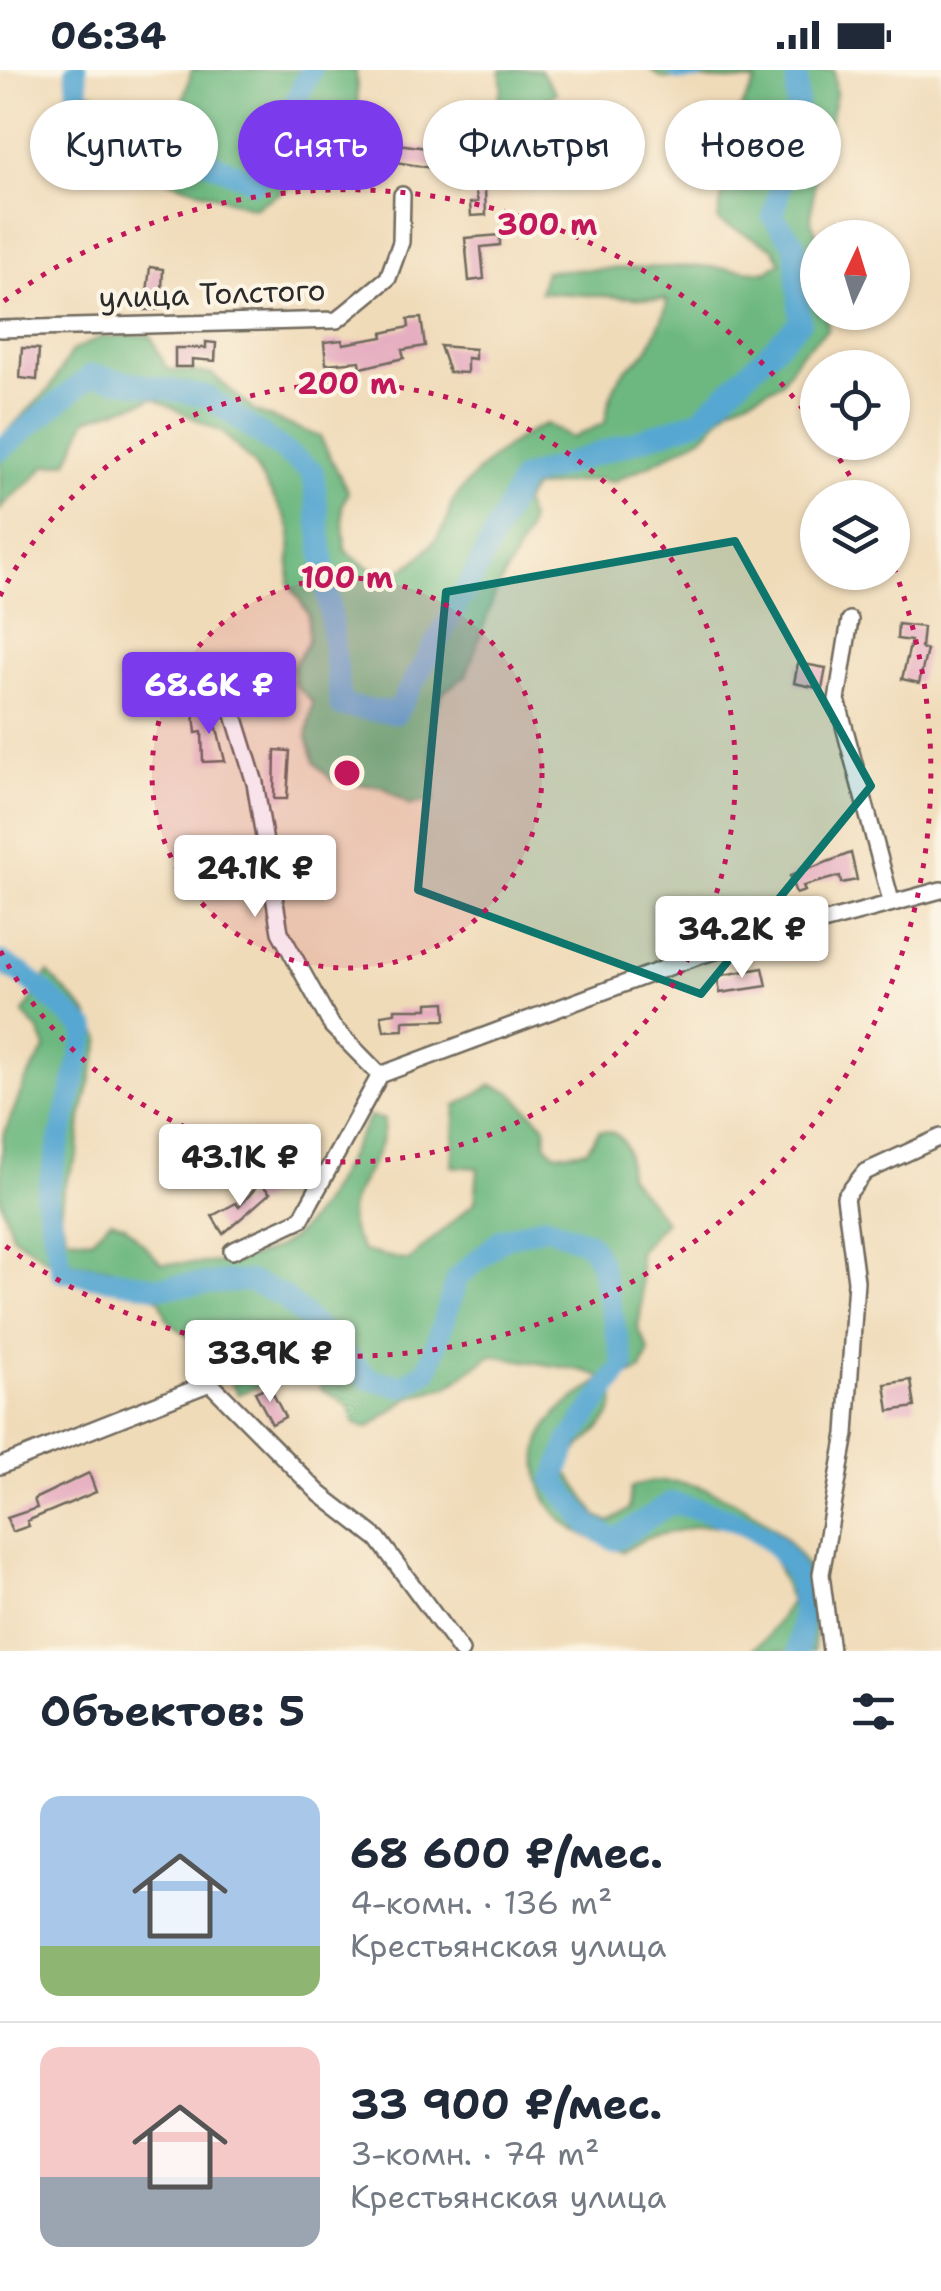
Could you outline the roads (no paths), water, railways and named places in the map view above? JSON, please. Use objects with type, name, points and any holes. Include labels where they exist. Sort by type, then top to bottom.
[{"type":"street","name":"улица Толстого","points":[[0,328],[337,320],[388,278],[401,242],[402,196]]},
{"type":"street","points":[[850,620],[837,700],[891,901]]},
{"type":"street","points":[[233,712],[254,783],[280,932],[332,1026],[380,1075]]},
{"type":"street","points":[[232,1251],[301,1219],[380,1075],[701,955],[941,890]]},
{"type":"street","points":[[831,1651],[820,1574],[846,1434],[856,1281],[845,1197],[865,1172],[941,1137]]},
{"type":"street","points":[[0,1466],[210,1384],[320,1494],[378,1540],[461,1651]]},
{"type":"waterway","points":[[76,70],[80,115],[159,140],[255,182],[311,70]]},
{"type":"waterway","points":[[679,70],[696,70]]},
{"type":"waterway","points":[[0,450],[92,375],[208,397],[313,472],[341,706],[396,713],[471,581],[522,479],[699,420],[800,322],[795,245],[773,217],[797,112],[797,70]]},
{"type":"waterway","points":[[0,962],[24,975],[87,1030],[46,1197],[62,1271],[158,1287],[249,1281],[283,1296],[369,1379],[403,1386],[428,1370],[457,1278],[502,1239],[545,1226],[589,1243],[600,1262],[624,1365],[570,1440],[554,1480],[589,1525],[615,1540],[671,1503],[734,1520],[770,1541],[795,1574],[801,1596],[799,1651]]}]
